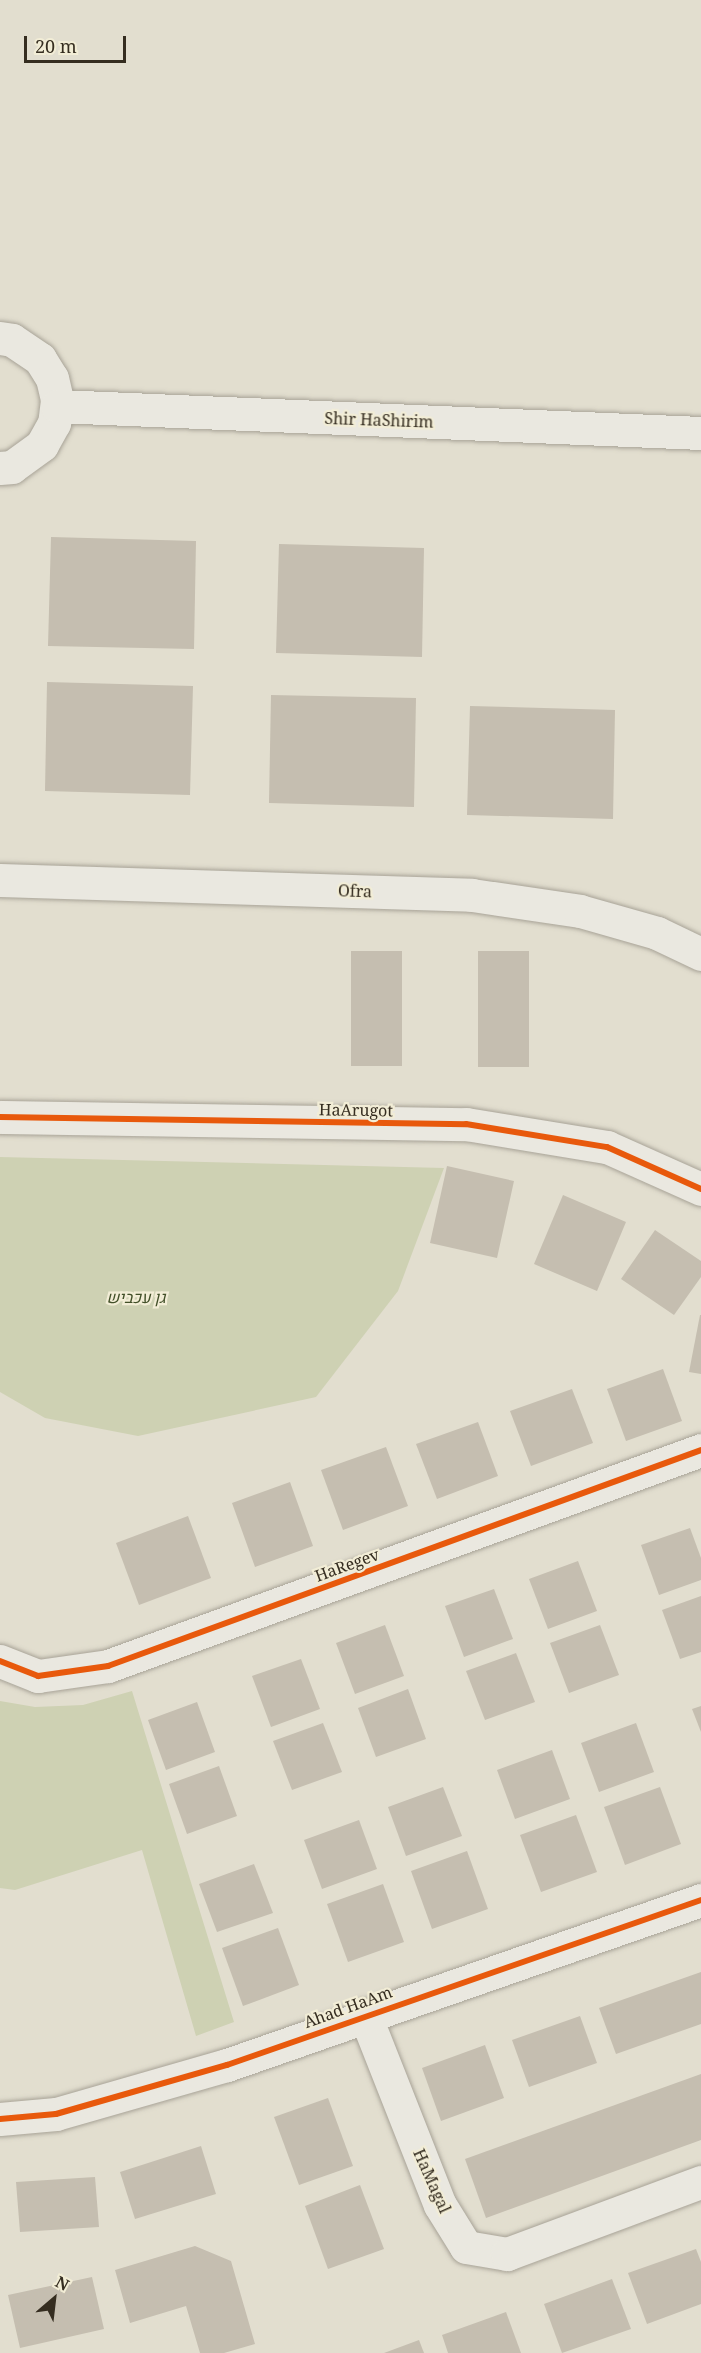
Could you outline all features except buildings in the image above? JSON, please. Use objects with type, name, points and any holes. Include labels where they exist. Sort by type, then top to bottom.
[{"type":"street","points":[[0,338],[12,340],[40,358],[52,378],[57,406],[54,423],[42,445],[12,466],[0,468]]},
{"type":"street","name":"Shir HaShirim","points":[[57,406],[701,433]]},
{"type":"street","name":"Ofra","points":[[0,880],[472,895],[580,911],[657,933],[701,954]]},
{"type":"street","name":"HaArugot","points":[[0,1117],[465,1124],[607,1147],[701,1189]]},
{"type":"street","name":"HaRegev","points":[[0,1661],[38,1676],[108,1666],[701,1450]]},
{"type":"street","name":"Ahad HaAm","points":[[0,2119],[56,2114],[227,2065],[365,2015],[701,1900]]},
{"type":"street","name":"HaMagal","points":[[365,2015],[440,2205],[466,2247],[507,2254],[701,2182]]},
{"type":"green space","name":"גן עכביש","points":[[0,1157],[444,1168],[398,1291],[316,1397],[138,1436],[45,1418],[0,1392]]},
{"type":"green space","points":[[132,1691],[234,2022],[196,2036],[142,1850],[15,1890],[0,1888],[0,1701],[35,1707],[83,1705]]},
{"type":"cycle path","points":[[0,1117],[466,1124],[607,1147],[701,1189]]},
{"type":"cycle path","points":[[0,1661],[38,1676],[108,1666],[701,1450]]},
{"type":"cycle path","points":[[0,2119],[56,2114],[227,2065],[701,1900]]}]
